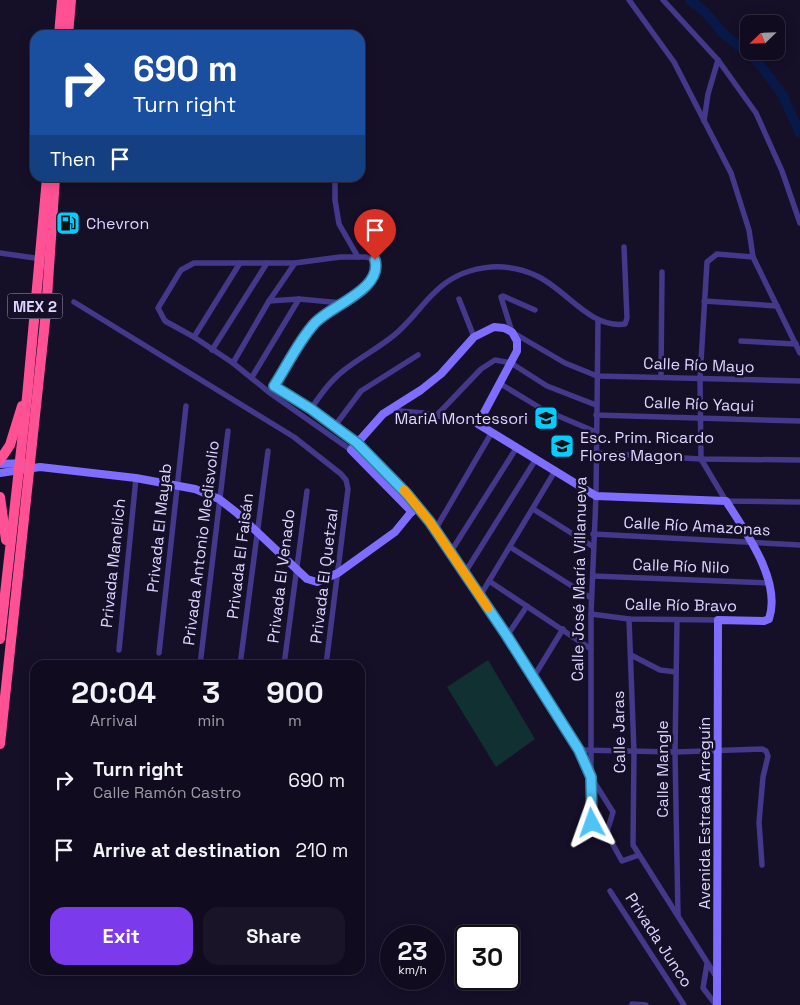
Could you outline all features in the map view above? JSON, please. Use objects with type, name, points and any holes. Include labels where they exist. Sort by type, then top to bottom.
[{"type":"highway","points":[[59,30],[62,0]]},
{"type":"highway","points":[[68,30],[71,0]]},
{"type":"highway","name":"MEX 2","points":[[0,639],[8,556],[46,312],[44,260],[47,182]]},
{"type":"highway","name":"MEX 2","points":[[0,744],[27,397],[54,182]]},
{"type":"highway","points":[[0,460],[10,445],[20,410],[27,397]]},
{"type":"highway","points":[[0,497],[8,556]]},
{"type":"street","points":[[629,0],[674,62],[731,173],[749,230],[753,257],[800,353]]},
{"type":"street","points":[[663,0],[718,60],[744,95],[760,121],[782,171],[800,223]]},
{"type":"street","points":[[704,121],[708,94],[718,60]]},
{"type":"street","points":[[334,182],[334,200],[339,224],[358,257]]},
{"type":"street","points":[[311,409],[332,380],[398,332],[436,290],[453,279],[480,268],[499,266],[528,272],[551,284],[598,321],[623,325],[627,322],[624,246]]},
{"type":"street","points":[[0,253],[44,260]]},
{"type":"street","points":[[753,257],[717,254],[709,259],[706,268],[700,378],[701,459],[753,544],[766,572],[768,583]]},
{"type":"street","points":[[270,393],[315,322],[363,290],[375,270],[375,260],[358,257],[295,263],[190,264],[181,270],[158,305],[158,312],[165,321],[194,337],[233,363],[270,393],[351,450],[414,509],[424,516],[507,636],[579,750],[591,777],[613,812],[607,832]]},
{"type":"street","points":[[194,337],[240,263]]},
{"type":"street","points":[[212,350],[267,263]]},
{"type":"street","points":[[233,363],[269,301],[295,263]]},
{"type":"street","points":[[661,377],[662,272]]},
{"type":"street","points":[[478,424],[499,383],[516,356],[518,346],[501,298],[504,296],[535,310]]},
{"type":"street","points":[[459,299],[474,337]]},
{"type":"street","points":[[269,301],[300,300],[342,303]]},
{"type":"street","points":[[252,377],[300,300]]},
{"type":"street","points":[[704,301],[777,306]]},
{"type":"street","name":"Privada El Quetzal","points":[[74,302],[294,437],[346,480],[348,490],[327,660]]},
{"type":"street","name":"Calle José María Villanueva","points":[[598,321],[596,496],[592,546],[591,598],[590,805],[593,831],[607,832]]},
{"type":"street","points":[[351,450],[388,410],[421,390],[441,374],[474,337],[494,327],[512,332],[565,363],[597,376]]},
{"type":"street","points":[[741,341],[796,344]]},
{"type":"street","points":[[334,427],[361,391],[418,355]]},
{"type":"street","points":[[437,415],[487,363],[499,360],[511,363],[547,386],[596,405]]},
{"type":"street","name":"Calle Río Mayo","points":[[597,376],[800,381]]},
{"type":"street","points":[[499,383],[542,409],[596,432]]},
{"type":"street","points":[[264,387],[274,386],[311,409],[357,443],[414,509]]},
{"type":"street","name":"Privada El Mayab","points":[[159,653],[186,406]]},
{"type":"street","points":[[388,410],[437,415],[478,424],[596,496],[800,502]]},
{"type":"street","name":"Calle Río Yaqui","points":[[596,415],[800,421]]},
{"type":"street","name":"Privada Antonio Medisvolio","points":[[200,660],[228,431]]},
{"type":"street","points":[[435,530],[492,432]]},
{"type":"street","points":[[450,553],[516,447]]},
{"type":"street","name":"Privada El Faisán","points":[[241,660],[268,451]]},
{"type":"street","points":[[595,453],[701,459],[800,460]]},
{"type":"street","points":[[464,574],[536,459]]},
{"type":"street","points":[[0,464],[178,484],[219,499],[314,582],[324,581],[338,573],[395,532],[414,509]]},
{"type":"street","points":[[0,473],[23,466]]},
{"type":"street","points":[[480,596],[555,471]]},
{"type":"street","name":"Privada Manelich","points":[[118,650],[136,478]]},
{"type":"street","name":"Privada El Venado","points":[[285,660],[306,491]]},
{"type":"street","points":[[533,509],[592,546]]},
{"type":"street","name":"Calle Río Amazonas","points":[[593,534],[800,545]]},
{"type":"street","points":[[510,547],[591,598]]},
{"type":"street","name":"Calle Río Nilo","points":[[592,576],[768,583]]},
{"type":"street","points":[[489,582],[591,649]]},
{"type":"street","name":"Calle Río Bravo","points":[[591,614],[629,619],[764,621],[770,617],[768,583]]},
{"type":"street","points":[[507,636],[527,606]]},
{"type":"street","name":"Calle Jaras","points":[[629,619],[634,752],[632,845],[639,855]]},
{"type":"street","name":"Calle Mangle","points":[[677,620],[675,752],[678,917]]},
{"type":"street","name":"Avenida Estrada Arreguín","points":[[716,1005],[719,751],[718,620]]},
{"type":"street","points":[[533,678],[563,629]]},
{"type":"street","points":[[631,655],[660,670],[676,672]]},
{"type":"street","points":[[579,750],[675,752],[762,749],[766,751],[768,756],[763,777],[759,822],[762,866]]},
{"type":"street","points":[[590,805],[622,861],[639,855],[717,978]]},
{"type":"street","name":"Privada Junco","points":[[610,890],[684,1005]]},
{"type":"street","points":[[707,964],[703,988],[716,1005]]},
{"type":"street","points":[[632,1004],[646,1005]]},
{"type":"green space","points":[[488,660],[535,739],[496,767],[447,687]]},
{"type":"waterway","points":[[690,0],[705,12],[723,33],[758,62],[782,94],[800,133]]},
{"type":"slow traffic","points":[[404,490],[430,522],[488,608]]},
{"type":"place","name":"Chevron","points":[[68,223]]},
{"type":"place","name":"MariA Montessori","points":[[546,418]]},
{"type":"place","name":"Esc. Prim. Ricardo Flores Magon","points":[[562,446]]},
{"type":"route","points":[[375,260],[375,270],[363,290],[331,309],[315,322],[274,386],[311,409],[357,443],[407,494],[430,522],[507,636],[579,750],[591,777],[590,805],[592,823]]}]
